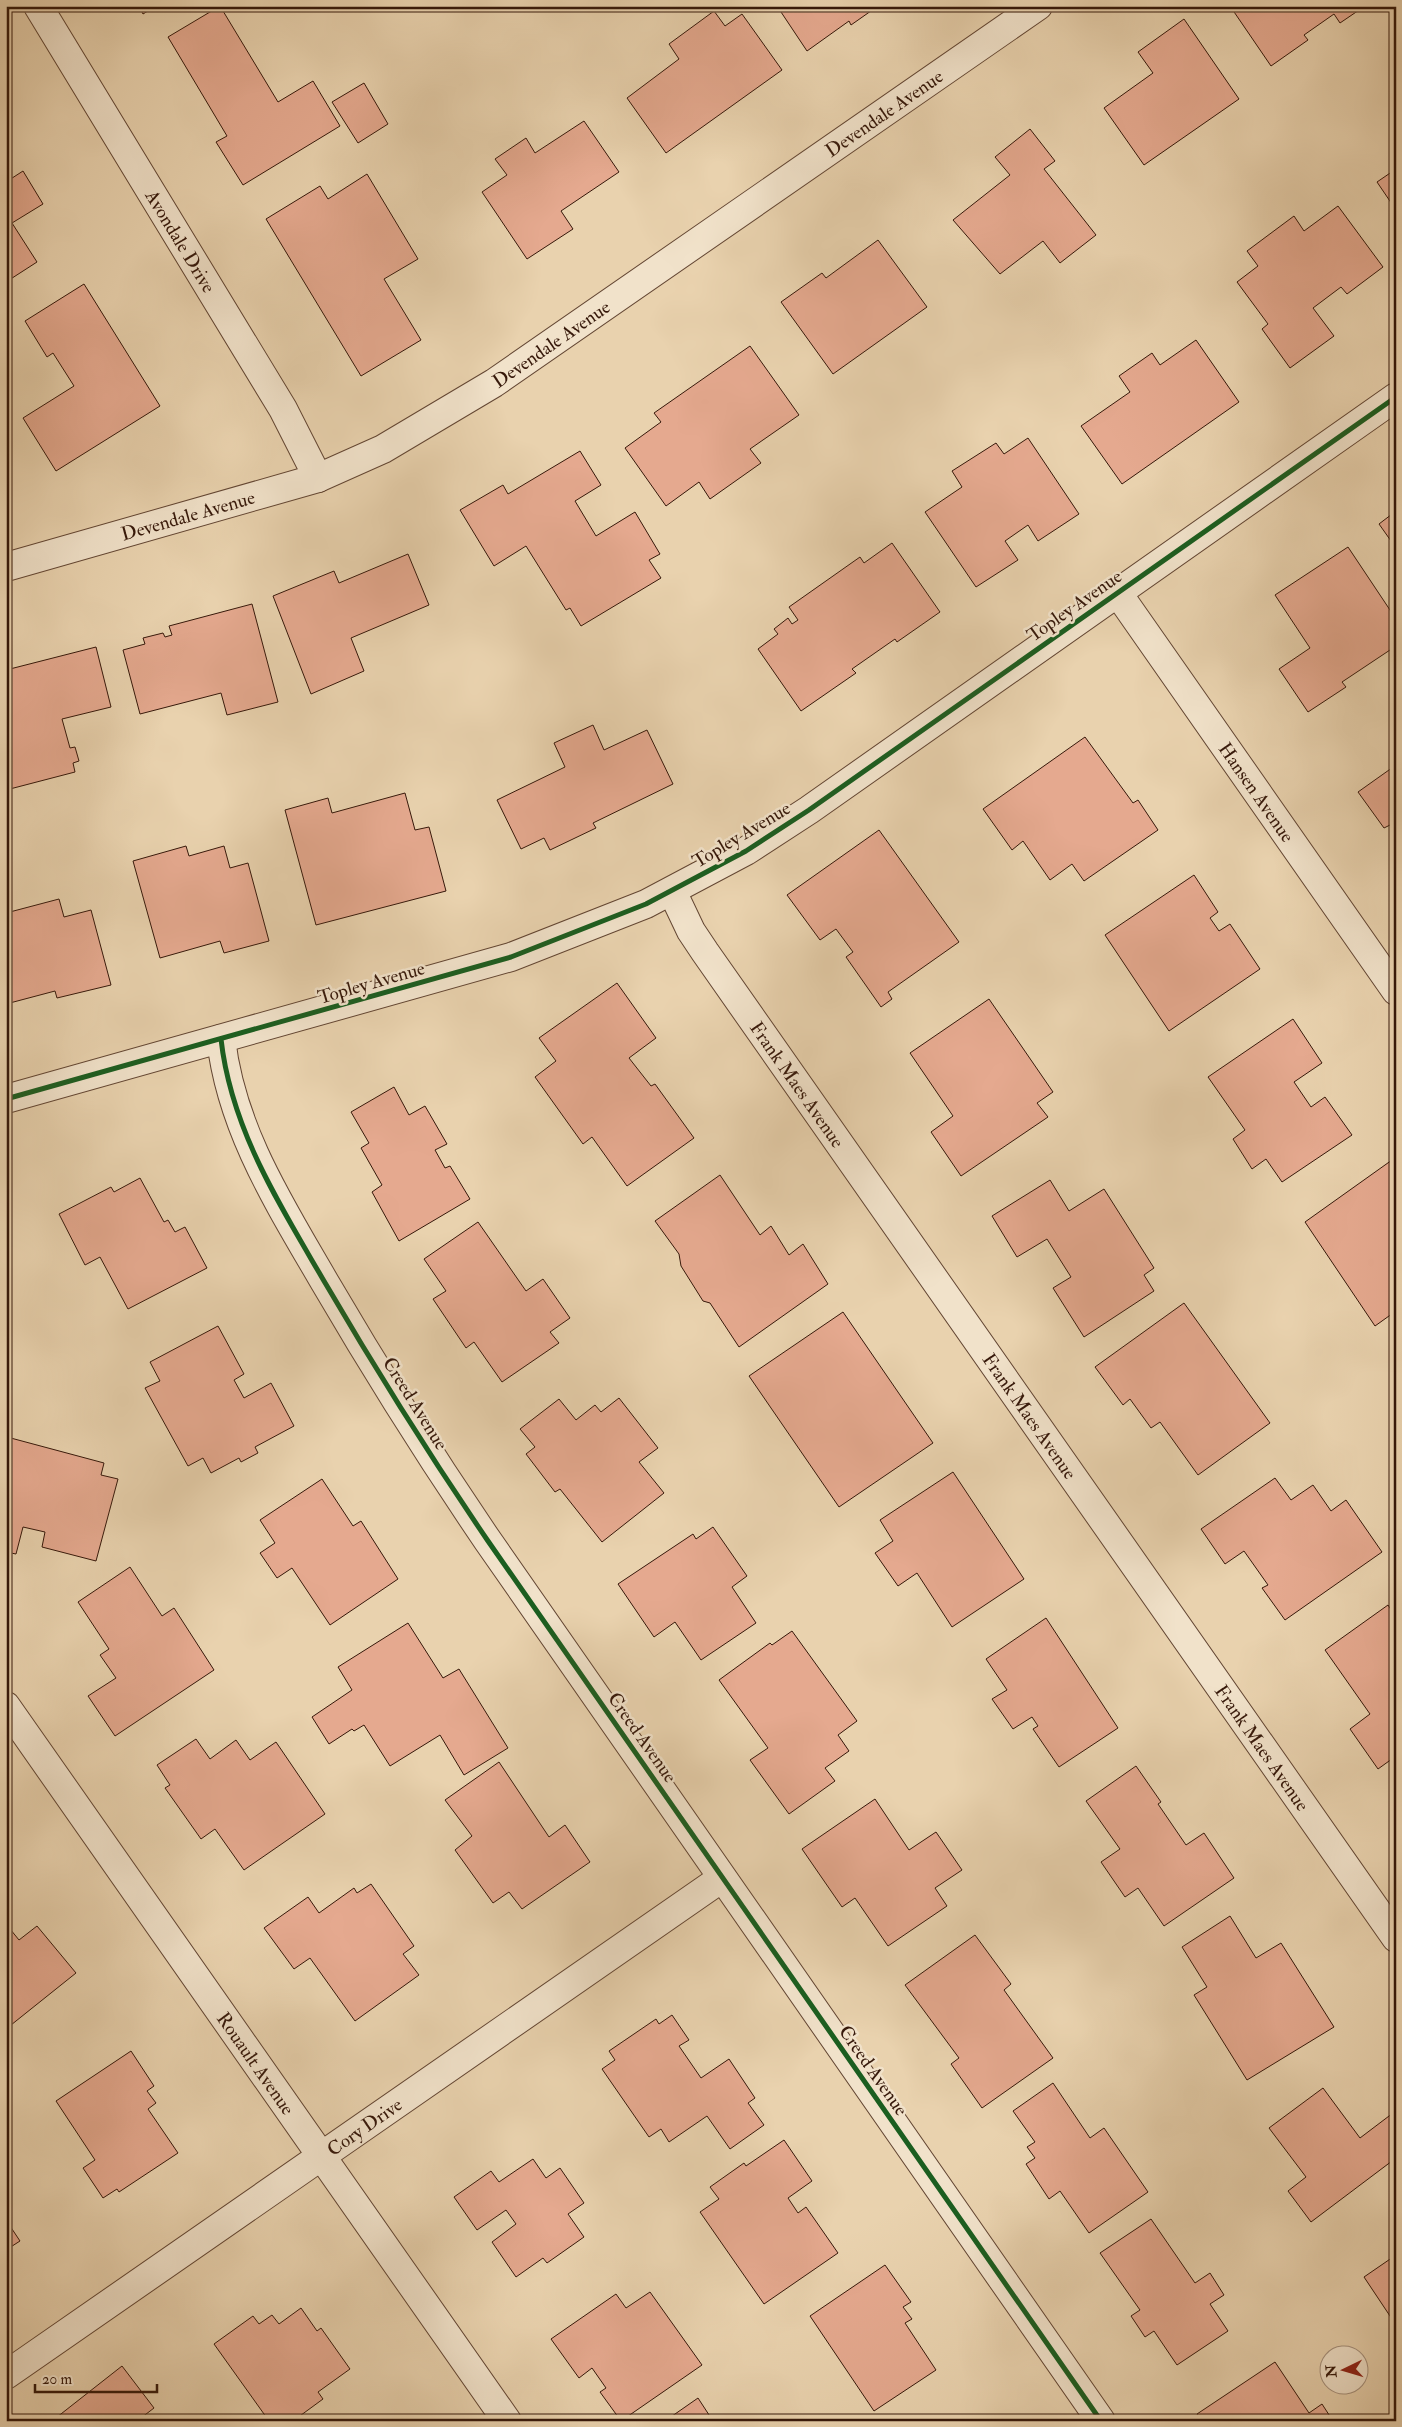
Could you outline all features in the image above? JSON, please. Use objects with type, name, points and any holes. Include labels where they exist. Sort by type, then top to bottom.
[{"type":"street","name":"Avondale Drive","points":[[38,6],[283,409],[318,478]]},
{"type":"street","name":"Devendale Avenue","points":[[6,567],[318,478],[383,449],[494,383],[1038,6]]},
{"type":"street","name":"Topley Avenue","points":[[6,1099],[511,957],[616,917],[672,891],[746,851],[809,810],[1396,397]]},
{"type":"street","name":"Hansen Avenue","points":[[1117,592],[1396,991]]},
{"type":"street","name":"Frank Maes Avenue","points":[[672,891],[691,931],[705,952],[1396,1938]]},
{"type":"street","name":"Creed Avenue","points":[[221,1039],[230,1092],[250,1146],[309,1254],[375,1367],[448,1483],[1100,2421]]},
{"type":"street","name":"Rouault Avenue","points":[[6,1706],[506,2421]]},
{"type":"street","name":"Cory Drive","points":[[6,2375],[323,2157],[722,1878]]},
{"type":"building","points":[[139,6],[156,6],[143,14]]},
{"type":"building","points":[[220,6],[278,102],[313,81],[340,126],[243,185],[216,142],[227,136],[168,37]]},
{"type":"building","points":[[777,6],[878,6],[851,25],[849,21],[807,51]]},
{"type":"building","points":[[1230,6],[1365,6],[1340,23],[1334,14],[1304,35],[1308,40],[1271,66]]},
{"type":"building","points":[[714,11],[725,26],[742,14],[782,70],[666,153],[627,98],[679,59],[669,44]]},
{"type":"building","points":[[1184,19],[1239,99],[1144,165],[1104,108],[1153,73],[1138,52]]},
{"type":"building","points":[[364,83],[388,124],[358,143],[332,102]]},
{"type":"building","points":[[584,121],[619,172],[561,211],[573,229],[527,259],[482,192],[507,175],[495,159],[526,138],[535,153]]},
{"type":"building","points":[[1030,129],[1055,161],[1044,169],[1096,235],[1060,263],[1043,241],[1000,274],[953,220],[1010,175],[995,157]]},
{"type":"building","points":[[1396,169],[1396,210],[1377,182]]},
{"type":"building","points":[[23,171],[43,204],[12,223],[37,262],[6,282],[6,182]]},
{"type":"building","points":[[367,174],[418,259],[384,279],[421,340],[361,376],[266,219],[320,186],[328,199]]},
{"type":"building","points":[[1338,206],[1383,267],[1347,294],[1341,287],[1313,308],[1334,336],[1290,368],[1262,329],[1268,324],[1237,282],[1258,266],[1247,251],[1294,216],[1304,231]]},
{"type":"building","points":[[878,240],[927,307],[833,374],[781,302],[822,273],[826,278]]},
{"type":"building","points":[[84,284],[160,406],[56,471],[23,418],[74,386],[53,353],[47,357],[25,321]]},
{"type":"building","points":[[1196,340],[1239,402],[1122,484],[1081,426],[1130,392],[1119,376],[1152,353],[1160,365]]},
{"type":"building","points":[[750,346],[799,415],[750,449],[761,463],[710,499],[699,482],[666,506],[625,448],[661,422],[654,413]]},
{"type":"building","points":[[1028,438],[1079,514],[1038,541],[1028,525],[1005,541],[1018,560],[976,587],[925,512],[962,487],[952,471],[996,443],[1004,454]]},
{"type":"building","points":[[580,451],[601,485],[575,501],[596,536],[635,512],[660,554],[649,560],[661,578],[581,626],[570,608],[566,610],[526,546],[494,566],[460,510],[503,485],[508,494]]},
{"type":"building","points":[[1396,511],[1396,548],[1379,524]]},
{"type":"building","points":[[892,543],[940,612],[897,642],[895,639],[852,669],[856,673],[801,711],[758,649],[778,634],[774,629],[788,618],[792,624],[798,620],[789,607],[860,557],[864,563]]},
{"type":"building","points":[[1348,547],[1396,619],[1396,646],[1342,682],[1346,687],[1308,712],[1279,669],[1310,648],[1275,595]]},
{"type":"building","points":[[408,554],[429,605],[351,638],[364,671],[311,694],[273,596],[334,571],[339,583]]},
{"type":"building","points":[[252,604],[278,702],[227,715],[221,693],[140,714],[123,650],[145,644],[143,638],[163,633],[165,637],[172,635],[169,626]]},
{"type":"building","points":[[96,647],[111,707],[62,719],[70,748],[75,747],[79,761],[73,763],[75,772],[6,790],[6,670]]},
{"type":"building","points":[[593,725],[604,750],[647,730],[673,784],[593,823],[596,828],[550,850],[544,838],[521,849],[497,800],[565,767],[554,743]]},
{"type":"building","points":[[1085,737],[1133,803],[1138,800],[1158,830],[1084,881],[1072,864],[1050,880],[1023,841],[1012,850],[983,809]]},
{"type":"building","points":[[1396,765],[1396,822],[1384,828],[1358,792]]},
{"type":"building","points":[[405,793],[415,830],[429,827],[446,891],[316,925],[285,810],[328,798],[332,813]]},
{"type":"building","points":[[879,830],[959,942],[888,992],[892,999],[881,1007],[846,957],[853,952],[836,929],[820,940],[787,895]]},
{"type":"building","points":[[186,846],[189,856],[224,846],[230,868],[248,863],[269,941],[224,953],[220,941],[160,958],[133,861]]},
{"type":"building","points":[[1194,875],[1218,912],[1210,918],[1219,931],[1230,924],[1260,969],[1169,1031],[1105,935]]},
{"type":"building","points":[[59,899],[64,917],[91,910],[111,985],[57,998],[55,991],[6,1004],[6,934],[8,933],[6,913]]},
{"type":"building","points":[[617,983],[656,1038],[629,1058],[651,1086],[655,1084],[694,1138],[627,1186],[592,1137],[583,1144],[535,1077],[556,1061],[539,1038]]},
{"type":"building","points":[[989,999],[1053,1092],[1037,1103],[1048,1117],[961,1176],[931,1132],[953,1116],[910,1053]]},
{"type":"building","points":[[1293,1019],[1322,1063],[1294,1082],[1311,1107],[1325,1097],[1352,1135],[1282,1182],[1266,1159],[1252,1169],[1233,1139],[1245,1130],[1208,1077]]},
{"type":"building","points":[[394,1087],[409,1115],[425,1106],[447,1144],[435,1150],[445,1168],[450,1166],[470,1199],[399,1241],[372,1192],[382,1185],[361,1148],[369,1143],[351,1112]]},
{"type":"building","points":[[1392,1160],[1396,1166],[1396,1311],[1375,1326],[1305,1222]]},
{"type":"building","points":[[720,1175],[760,1235],[771,1226],[789,1255],[803,1244],[828,1284],[739,1347],[710,1303],[703,1301],[681,1266],[679,1254],[655,1221]]},
{"type":"building","points":[[140,1178],[164,1222],[168,1220],[175,1232],[185,1227],[207,1268],[128,1309],[100,1257],[85,1265],[59,1214],[111,1187],[114,1192]]},
{"type":"building","points":[[1050,1180],[1069,1211],[1104,1189],[1154,1268],[1144,1275],[1154,1291],[1084,1337],[1053,1288],[1071,1277],[1047,1239],[1017,1257],[992,1216]]},
{"type":"building","points":[[478,1222],[526,1291],[543,1279],[570,1318],[550,1332],[559,1343],[502,1382],[474,1342],[466,1348],[433,1299],[446,1291],[424,1259]]},
{"type":"building","points":[[1184,1303],[1270,1423],[1198,1475],[1160,1422],[1151,1428],[1130,1399],[1123,1405],[1095,1367]]},
{"type":"building","points":[[843,1312],[933,1443],[839,1507],[749,1376]]},
{"type":"building","points":[[218,1326],[244,1374],[234,1380],[244,1398],[271,1383],[294,1426],[255,1447],[258,1453],[241,1462],[239,1458],[211,1473],[203,1458],[188,1466],[145,1388],[160,1381],[150,1362]]},
{"type":"building","points":[[619,1398],[658,1448],[639,1462],[664,1493],[602,1542],[560,1489],[555,1492],[526,1454],[535,1447],[520,1429],[559,1399],[576,1420],[595,1405],[601,1412]]},
{"type":"building","points":[[7,1437],[104,1463],[101,1475],[118,1479],[96,1561],[42,1547],[45,1532],[23,1527],[16,1554],[6,1552]]},
{"type":"building","points":[[953,1472],[1024,1579],[952,1627],[917,1573],[898,1586],[875,1553],[893,1541],[880,1520]]},
{"type":"building","points":[[1275,1478],[1291,1500],[1313,1485],[1331,1511],[1346,1500],[1382,1552],[1285,1620],[1262,1588],[1268,1585],[1244,1551],[1225,1564],[1201,1529]]},
{"type":"building","points":[[322,1479],[353,1526],[361,1521],[398,1579],[330,1625],[292,1568],[277,1578],[260,1553],[275,1543],[260,1520]]},
{"type":"building","points":[[713,1527],[747,1576],[732,1587],[756,1623],[701,1660],[675,1622],[654,1637],[618,1584],[693,1534],[696,1539]]},
{"type":"building","points":[[130,1567],[162,1616],[174,1608],[214,1670],[115,1736],[88,1696],[116,1678],[100,1655],[109,1649],[78,1602]]},
{"type":"building","points":[[1388,1605],[1396,1617],[1396,1756],[1378,1769],[1350,1729],[1370,1714],[1325,1650]]},
{"type":"building","points":[[1046,1618],[1118,1728],[1059,1767],[1033,1729],[1038,1726],[1032,1717],[1013,1729],[992,1699],[1007,1690],[986,1659]]},
{"type":"building","points":[[408,1623],[443,1678],[459,1669],[508,1748],[464,1775],[440,1735],[390,1766],[364,1725],[354,1731],[352,1729],[329,1744],[312,1717],[352,1690],[338,1667]]},
{"type":"building","points":[[792,1631],[857,1721],[838,1735],[849,1751],[825,1768],[835,1781],[789,1814],[750,1760],[768,1748],[719,1680],[770,1643],[772,1645]]},
{"type":"building","points":[[196,1739],[210,1759],[236,1740],[250,1760],[276,1742],[325,1814],[244,1870],[215,1829],[201,1839],[165,1788],[170,1785],[157,1765]]},
{"type":"building","points":[[499,1762],[549,1837],[565,1825],[590,1862],[522,1909],[509,1892],[493,1903],[455,1850],[472,1836],[445,1800]]},
{"type":"building","points":[[1136,1766],[1161,1802],[1158,1804],[1186,1845],[1204,1833],[1234,1878],[1164,1926],[1138,1888],[1125,1897],[1101,1862],[1120,1849],[1086,1801]]},
{"type":"building","points":[[875,1799],[909,1850],[936,1832],[962,1870],[935,1888],[947,1906],[888,1946],[855,1898],[842,1907],[802,1849]]},
{"type":"building","points":[[371,1884],[414,1946],[403,1954],[419,1975],[355,2021],[310,1958],[294,1969],[264,1928],[308,1897],[319,1913],[354,1888],[357,1893]]},
{"type":"building","points":[[1230,1916],[1256,1958],[1281,1943],[1334,2027],[1247,2080],[1194,1995],[1207,1987],[1182,1947]]},
{"type":"building","points":[[6,1924],[19,1940],[37,1926],[76,1973],[6,2029]]},
{"type":"building","points":[[975,1935],[1011,1984],[1004,1990],[1053,2058],[982,2108],[951,2064],[959,2058],[905,1985]]},
{"type":"building","points":[[672,2015],[689,2040],[679,2046],[701,2078],[729,2059],[755,2098],[748,2103],[764,2125],[730,2149],[707,2116],[669,2142],[661,2129],[649,2137],[602,2069],[615,2060],[609,2051],[656,2019],[659,2024]]},
{"type":"building","points":[[131,2051],[154,2086],[147,2091],[156,2103],[148,2109],[178,2153],[119,2192],[117,2189],[103,2198],[83,2168],[95,2160],[56,2101]]},
{"type":"building","points":[[1053,2083],[1090,2138],[1104,2128],[1148,2192],[1089,2233],[1060,2191],[1049,2199],[1026,2164],[1035,2158],[1027,2147],[1035,2142],[1013,2111]]},
{"type":"building","points":[[1323,2088],[1360,2138],[1393,2113],[1396,2116],[1396,2158],[1311,2222],[1288,2191],[1306,2177],[1269,2128]]},
{"type":"building","points":[[784,2140],[812,2181],[788,2198],[798,2213],[806,2207],[838,2253],[764,2304],[700,2212],[719,2199],[710,2187],[744,2163],[746,2166]]},
{"type":"building","points":[[533,2159],[546,2178],[560,2168],[584,2203],[568,2214],[584,2237],[547,2263],[543,2258],[516,2277],[492,2242],[516,2224],[506,2210],[477,2230],[454,2197],[491,2171],[499,2182]]},
{"type":"building","points":[[1151,2219],[1195,2283],[1210,2273],[1224,2295],[1210,2304],[1228,2331],[1177,2365],[1154,2331],[1145,2337],[1131,2316],[1140,2310],[1100,2253]]},
{"type":"building","points":[[6,2220],[20,2241],[6,2250]]},
{"type":"building","points":[[1396,2255],[1396,2325],[1364,2277]]},
{"type":"building","points":[[885,2265],[911,2302],[903,2307],[912,2319],[905,2323],[936,2370],[874,2411],[810,2316]]},
{"type":"building","points":[[650,2292],[702,2365],[621,2421],[600,2392],[606,2388],[592,2368],[579,2378],[551,2339],[616,2294],[626,2308]]},
{"type":"building","points":[[301,2308],[317,2331],[321,2328],[350,2369],[318,2392],[323,2399],[293,2421],[269,2421],[214,2344],[253,2316],[259,2324],[272,2315],[279,2324]]},
{"type":"building","points":[[1275,2362],[1309,2413],[1322,2404],[1333,2421],[1201,2421],[1197,2414]]},
{"type":"building","points":[[122,2366],[154,2408],[137,2421],[52,2421]]},
{"type":"building","points":[[698,2398],[713,2421],[665,2421]]},
{"type":"cycle path","points":[[6,1099],[511,957],[646,904],[746,851],[809,810],[1396,397]]},
{"type":"cycle path","points":[[221,1039],[226,1072],[235,1104],[246,1135],[260,1165],[324,1281],[424,1445],[488,1541],[1101,2421]]}]
